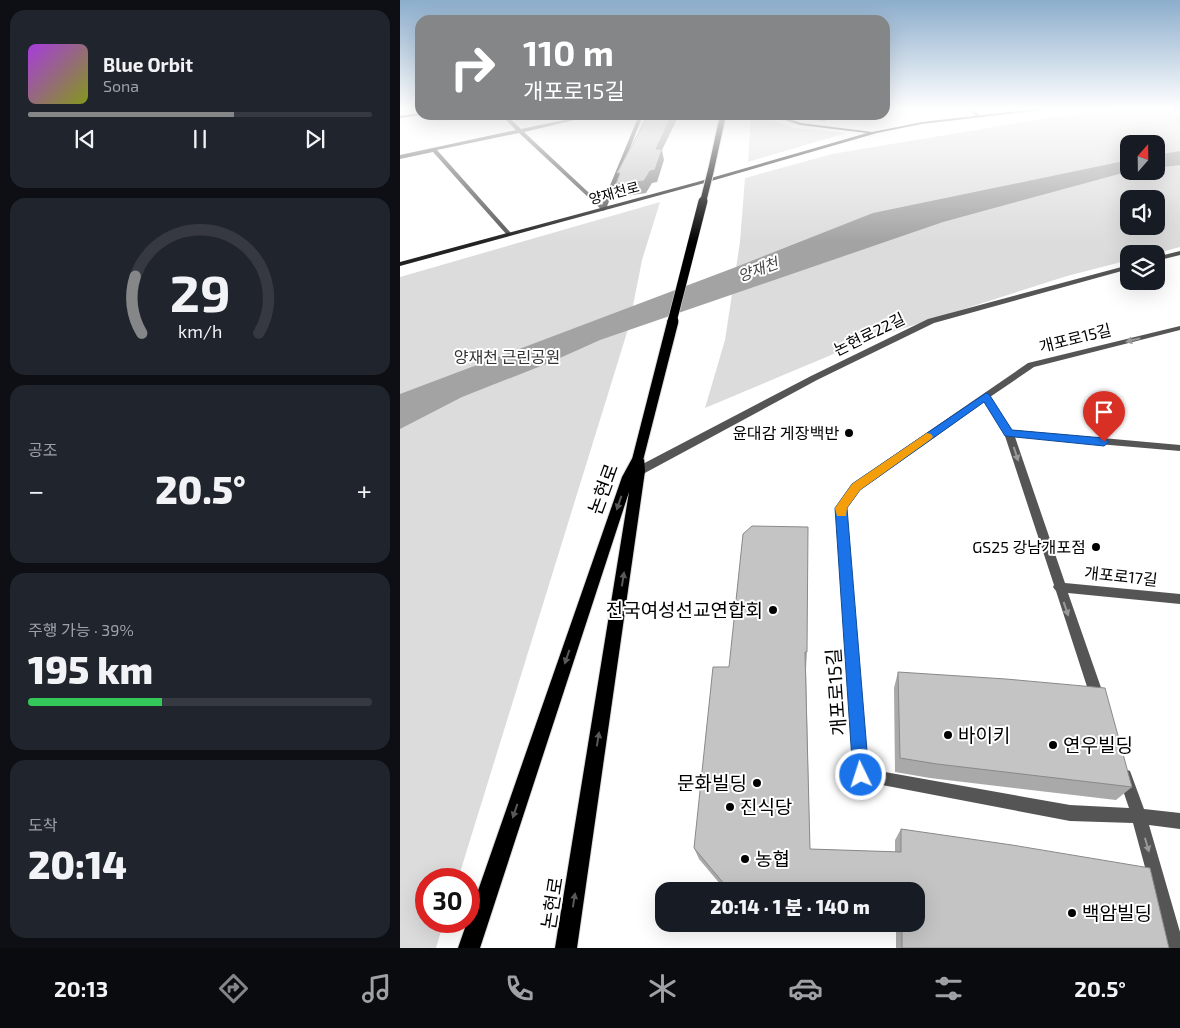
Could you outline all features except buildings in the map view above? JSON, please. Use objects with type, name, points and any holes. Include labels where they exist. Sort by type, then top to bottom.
[{"type":"main road","points":[[638,465],[715,153]]},
{"type":"main road","name":"논현로","points":[[469,948],[625,486],[638,465]]},
{"type":"main road","name":"논현로","points":[[566,948],[638,465]]},
{"type":"street","points":[[400,157],[418,153]]},
{"type":"street","points":[[437,153],[509,234]]},
{"type":"street","points":[[544,153],[603,209],[626,153]]},
{"type":"street","name":"양재천로","points":[[400,264],[801,153]]},
{"type":"street","points":[[1165,256],[1180,252]]},
{"type":"street","name":"논현로22길","points":[[638,465],[930,321],[1120,268]]},
{"type":"street","name":"개포로15길","points":[[1139,816],[1070,813],[861,775],[841,508],[856,487],[1031,365],[1180,328]]},
{"type":"street","points":[[986,396],[1009,433],[1059,587],[1104,715]]},
{"type":"street","points":[[1009,433],[1180,448]]},
{"type":"street","name":"개포로17길","points":[[1059,587],[1180,599]]},
{"type":"street","points":[[1120,761],[1139,816],[1176,948]]},
{"type":"street","points":[[1139,816],[1180,822]]},
{"type":"green space","points":[[749,153],[778,153],[748,162]]},
{"type":"green space","points":[[837,153],[1120,153],[1120,180],[1165,180],[1165,153],[1180,153],[1180,247],[1165,251],[1165,245],[1120,245],[1120,262],[1067,276],[867,340],[705,408],[725,340],[740,242],[745,178]]},
{"type":"green space","name":"양재천 근린공원","points":[[660,202],[642,260],[629,326],[461,868],[415,868],[415,933],[440,933],[436,948],[400,948],[400,277]]},
{"type":"water","points":[[1180,153],[1180,165],[1165,167],[1165,154]]},
{"type":"water","name":"양재천","points":[[1120,162],[1120,174],[943,222],[600,340],[551,362],[462,397],[400,429],[400,394],[873,213]]},
{"type":"slow traffic","points":[[842,513],[841,508],[856,487],[927,437]]},
{"type":"place","name":"윤대감 게장백반","points":[[849,433]]},
{"type":"place","name":"GS25 강남개포점","points":[[1096,547]]},
{"type":"place","name":"전국여성선교연합회","points":[[773,610]]},
{"type":"place","name":"바이키","points":[[948,735]]},
{"type":"place","name":"연우빌딩","points":[[1053,745]]},
{"type":"place","name":"문화빌딩","points":[[757,783]]},
{"type":"place","name":"진식당","points":[[730,807]]},
{"type":"place","name":"농협","points":[[745,859]]},
{"type":"place","name":"백암빌딩","points":[[1072,913]]},
{"type":"route","points":[[861,775],[841,508],[856,487],[986,396],[1009,433],[1104,442]]}]
